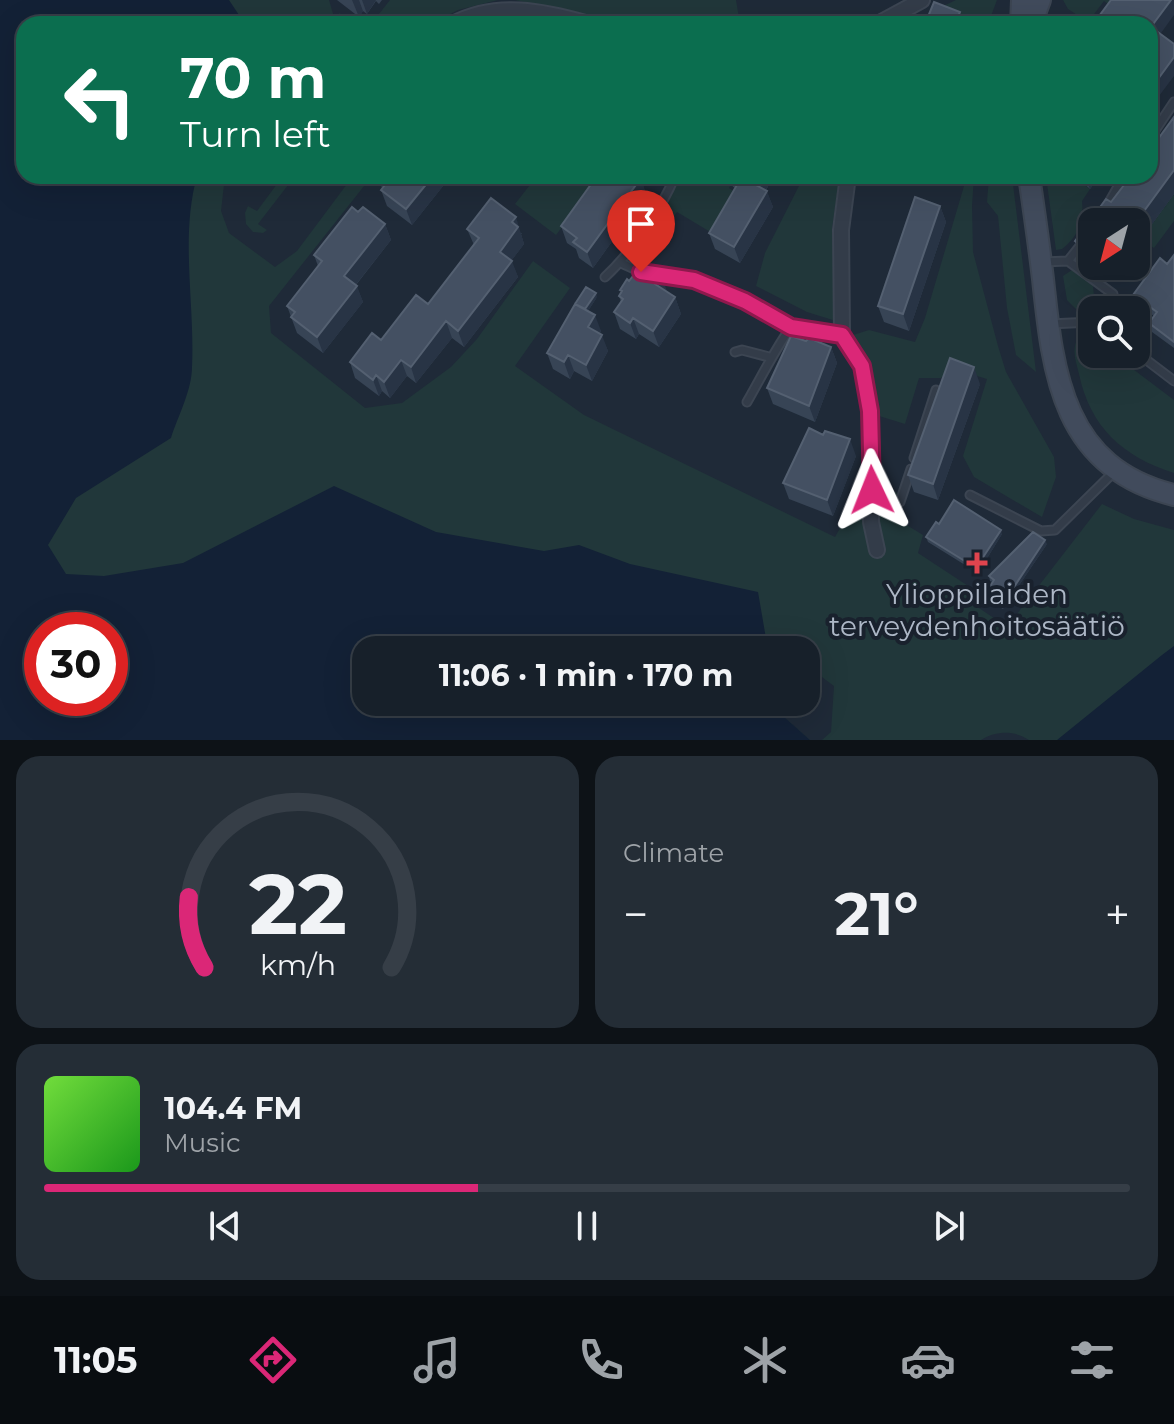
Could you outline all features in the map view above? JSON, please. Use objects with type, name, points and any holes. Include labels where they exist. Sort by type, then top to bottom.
[{"type":"street","points":[[893,16],[922,0]]},
{"type":"street","points":[[485,16],[500,10],[529,10],[555,16]]},
{"type":"street","points":[[847,184],[841,230],[842,335],[862,366],[870,411],[871,522],[877,550]]},
{"type":"street","points":[[1030,184],[1054,370],[1067,407],[1087,441],[1117,469],[1148,487],[1174,495]]},
{"type":"lane","points":[[1158,126],[1174,102]]},
{"type":"lane","points":[[605,277],[621,263],[672,184]]},
{"type":"lane","points":[[1106,208],[1119,184]]},
{"type":"lane","points":[[1068,261],[1078,248]]},
{"type":"lane","points":[[1041,262],[1068,261],[1113,294]]},
{"type":"lane","points":[[621,263],[641,272],[694,280],[745,301],[791,327],[842,335]]},
{"type":"lane","points":[[1047,324],[1078,323]]},
{"type":"lane","points":[[747,402],[766,370],[769,357],[791,327]]},
{"type":"lane","points":[[735,352],[742,350],[769,357]]},
{"type":"lane","points":[[1150,363],[1174,381]]},
{"type":"lane","points":[[900,502],[936,390]]},
{"type":"lane","points":[[970,495],[1041,531],[1055,530],[1117,469]]},
{"type":"green space","points":[[121,0],[329,0],[334,16],[131,16]]},
{"type":"green space","points":[[390,0],[498,0],[446,16],[377,16]]},
{"type":"green space","points":[[515,0],[736,0],[739,16],[593,16]]},
{"type":"green space","points":[[956,0],[997,0],[991,16],[957,16],[939,8]]},
{"type":"green space","points":[[1063,0],[1118,0],[1112,7],[1104,1],[1093,16],[1079,16],[1068,9]]},
{"type":"green space","points":[[195,184],[224,184],[221,211],[229,233],[275,267],[297,251],[347,184],[366,184],[269,306],[271,333],[365,408],[402,403],[451,367],[477,339],[533,261],[570,288],[515,366],[584,415],[835,537],[864,486],[899,493],[890,515],[923,535],[918,553],[985,597],[979,608],[1007,627],[1102,504],[1134,519],[1174,530],[1174,740],[1029,740],[1005,733],[981,740],[822,740],[831,732],[834,686],[820,675],[820,636],[352,636],[352,716],[783,716],[810,740],[0,740],[0,594],[4,568],[191,197]]},
{"type":"green space","points":[[277,184],[289,184],[258,224],[267,230],[263,233],[253,232],[246,224],[248,206],[257,211]]},
{"type":"green space","points":[[531,184],[595,184],[556,235],[515,204]]},
{"type":"green space","points":[[677,184],[731,184],[729,188],[741,196],[717,236],[677,212],[644,260],[634,252]]},
{"type":"green space","points":[[800,184],[839,184],[832,228],[836,321],[807,312],[756,286],[765,253]]},
{"type":"green space","points":[[965,184],[973,184],[973,252],[998,346],[1006,372],[1054,457],[1056,477],[1042,517],[974,477],[963,456],[987,379],[951,368],[941,378],[919,378],[905,424],[876,415],[871,375],[853,335],[869,330],[915,342]]},
{"type":"green space","points":[[988,184],[1013,184],[1036,372],[1016,355],[1007,308],[998,216],[987,202]]},
{"type":"green space","points":[[1047,184],[1083,184],[1090,189],[1082,201],[1082,208],[1078,208],[1078,230],[1062,249],[1056,250]]},
{"type":"green space","points":[[1174,194],[1174,221],[1154,248],[1150,245],[1150,227]]},
{"type":"green space","points":[[1072,270],[1078,274],[1078,280],[1086,280],[1093,285],[1094,296],[1078,296],[1076,309],[1067,300],[1063,276]]},
{"type":"green space","points":[[1078,338],[1078,368],[1132,368],[1174,400],[1174,473],[1124,449],[1100,424],[1084,393],[1076,360],[1074,351]]},
{"type":"water","points":[[0,0],[229,0],[240,16],[16,16],[16,184],[195,184],[189,223],[192,343],[187,394],[171,438],[76,498],[48,545],[66,574],[104,576],[183,563],[334,486],[436,532],[544,551],[579,545],[630,564],[758,592],[766,636],[352,636],[352,716],[783,716],[810,740],[0,740]]},
{"type":"water","points":[[1174,646],[1174,740],[1057,740],[1162,655]]},
{"type":"building","points":[[1111,0],[1171,0],[1158,18],[1099,16]]},
{"type":"building","points":[[934,2],[960,12],[958,16],[928,16]]},
{"type":"building","points":[[1158,32],[1174,44],[1174,57],[1158,79]]},
{"type":"building","points":[[1174,117],[1174,170],[1146,208],[1099,208],[1106,199],[1111,202],[1125,184],[1158,184],[1158,139]]},
{"type":"building","points":[[426,184],[406,209],[381,190],[385,185]]},
{"type":"building","points":[[591,184],[637,184],[587,252],[573,242],[577,238],[561,226]]},
{"type":"building","points":[[738,184],[754,184],[767,191],[734,247],[709,233]]},
{"type":"building","points":[[915,197],[940,206],[903,314],[878,306]]},
{"type":"building","points":[[491,198],[516,217],[512,222],[518,227],[500,252],[512,261],[458,331],[446,321],[411,367],[401,360],[384,382],[376,375],[373,380],[350,362],[372,333],[381,340],[416,295],[428,304],[479,238],[467,229]]},
{"type":"building","points":[[352,207],[358,212],[363,207],[385,224],[344,276],[357,286],[317,337],[291,317],[295,312],[287,306],[322,261],[314,255]]},
{"type":"building","points":[[1174,255],[1174,342],[1150,324],[1157,312],[1150,307],[1150,296],[1133,295],[1144,280],[1150,280],[1150,272],[1160,258],[1167,264]]},
{"type":"building","points":[[647,266],[661,275],[655,284],[675,297],[653,331],[633,318],[630,323],[614,312],[623,299],[619,296],[620,290],[627,279],[629,281],[633,276],[638,279]]},
{"type":"building","points":[[586,287],[596,293],[585,309],[575,304]]},
{"type":"building","points":[[575,304],[595,315],[588,327],[602,335],[586,365],[568,355],[564,362],[547,353]]},
{"type":"building","points":[[791,336],[806,341],[809,338],[831,347],[809,406],[767,388]]},
{"type":"building","points":[[950,358],[974,367],[933,484],[908,475]]},
{"type":"building","points":[[809,428],[823,435],[825,431],[850,439],[827,500],[783,483]]},
{"type":"building","points":[[954,500],[1001,530],[976,568],[926,537],[936,522],[939,524]]},
{"type":"building","points":[[1033,532],[1045,540],[1002,605],[985,594],[994,580],[989,576]]},
{"type":"place","name":"Ylioppilaiden terveydenhoitosäätiö","points":[[977,563]]},
{"type":"route","points":[[641,272],[694,280],[745,301],[791,327],[842,335],[862,366],[870,411],[872,490]]}]
